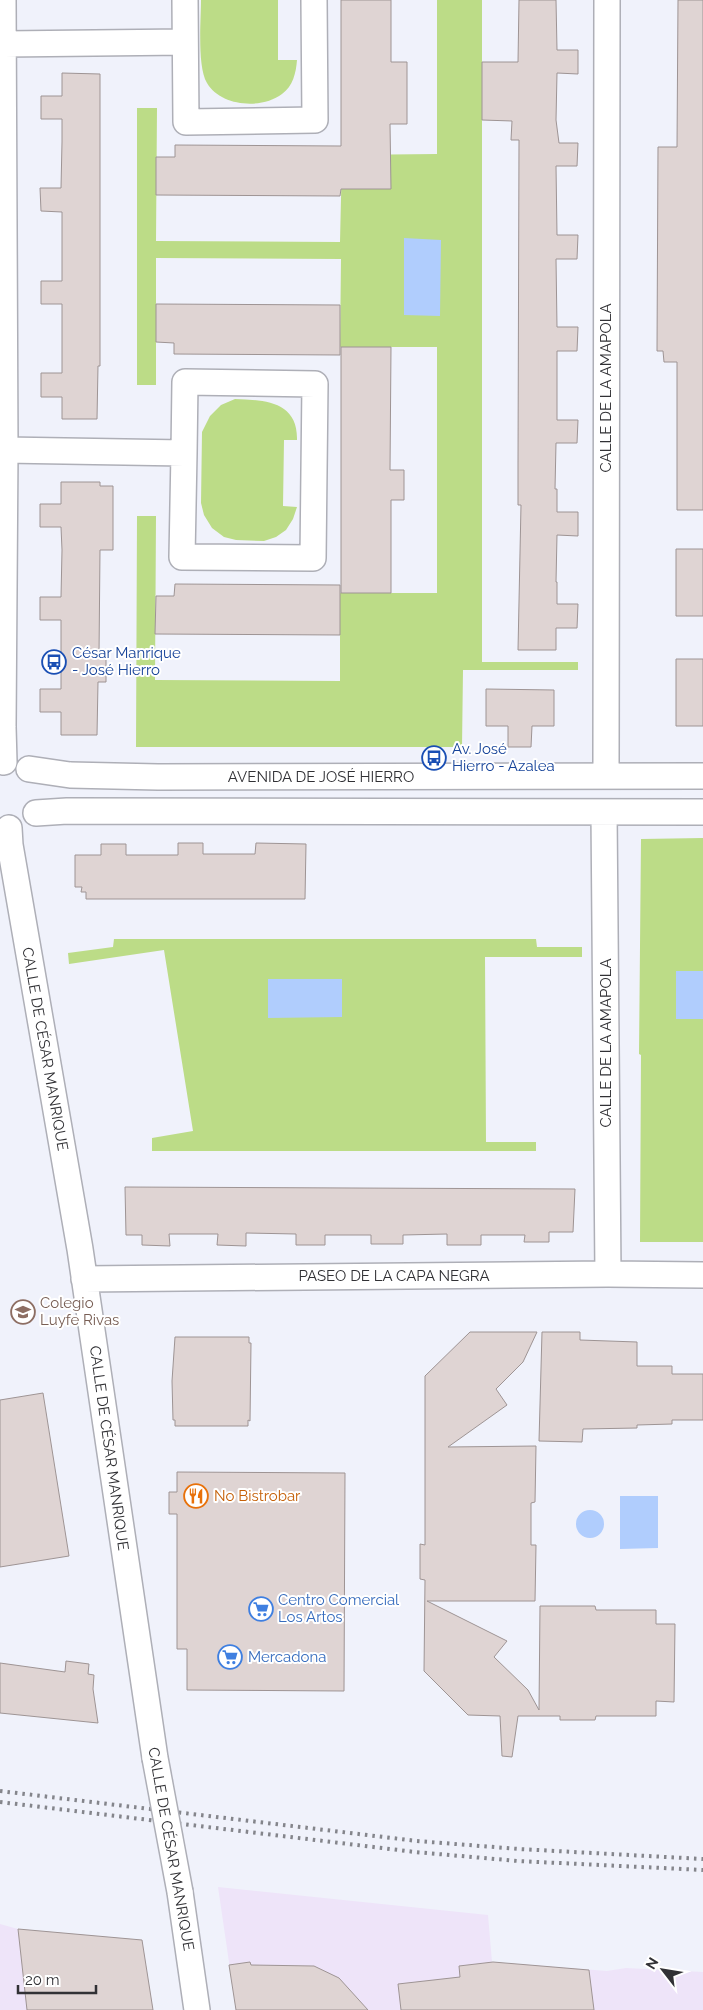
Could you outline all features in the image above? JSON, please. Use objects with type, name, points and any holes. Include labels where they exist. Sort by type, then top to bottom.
[{"type":"street","points":[[2,763],[6,450],[3,0]]},
{"type":"street","points":[[185,0],[186,122],[315,120],[314,0]]},
{"type":"street","name":"CALLE DE LA AMAPOLA","points":[[606,775],[608,0]]},
{"type":"street","points":[[4,44],[185,42]]},
{"type":"street","points":[[185,382],[315,384],[312,558],[182,557],[184,453],[185,382]]},
{"type":"street","points":[[6,450],[184,453]]},
{"type":"street","name":"AVENIDA DE JOSÉ HIERRO","points":[[2,763],[15,763],[29,769],[70,775],[158,777],[703,776]]},
{"type":"street","points":[[5,828],[24,824],[36,813],[40,803],[41,792],[38,782],[29,769]]},
{"type":"street","points":[[36,813],[68,811],[703,812]]},
{"type":"street","name":"CALLE DE LA AMAPOLA","points":[[604,812],[608,1274]]},
{"type":"street","name":"CALLE DE CÉSAR MANRIQUE","points":[[5,828],[10,845],[84,1279],[155,1758],[180,1892],[197,2010]]},
{"type":"street","name":"PASEO DE LA CAPA NEGRA","points":[[84,1279],[608,1274],[703,1275]]},
{"type":"shaded area","points":[[218,1887],[488,1915],[492,1962],[607,1971],[626,1968],[703,1972],[703,2010],[236,2010]]},
{"type":"shaded area","points":[[0,1924],[18,1929],[142,1940],[153,2010],[0,2010]]},
{"type":"green space","points":[[201,0],[278,0],[278,60],[297,60],[293,79],[286,91],[273,99],[252,104],[231,101],[213,91],[207,83],[202,66],[200,43]]},
{"type":"green space","points":[[437,0],[482,0],[482,662],[578,662],[578,670],[463,670],[462,747],[136,747],[137,516],[156,516],[155,680],[340,681],[340,593],[437,593],[437,347],[340,347],[341,259],[156,258],[156,385],[137,385],[137,108],[157,108],[156,241],[340,242],[342,155],[437,154]]},
{"type":"green space","points":[[235,399],[257,400],[277,405],[292,417],[296,427],[297,440],[284,440],[283,506],[297,507],[293,519],[286,530],[276,537],[264,541],[236,540],[224,537],[212,528],[204,515],[201,503],[202,432],[210,416],[221,405]]},
{"type":"green space","points":[[703,838],[703,1242],[640,1242],[641,839]]},
{"type":"green space","points":[[114,939],[536,939],[537,947],[582,947],[582,957],[485,957],[486,1142],[536,1142],[536,1151],[152,1151],[152,1138],[193,1131],[164,950],[69,964],[68,953],[113,947]]},
{"type":"water","points":[[404,238],[441,240],[440,316],[404,315]]},
{"type":"water","points":[[676,971],[703,971],[703,1019],[676,1019]]},
{"type":"water","points":[[268,979],[342,979],[342,1017],[268,1018]]},
{"type":"water","points":[[620,1496],[658,1496],[658,1548],[620,1549]]},
{"type":"water","points":[[590,1510],[600,1514],[604,1524],[600,1534],[590,1538],[580,1534],[576,1524],[580,1514]]},
{"type":"building","points":[[341,0],[391,0],[391,62],[407,62],[407,124],[390,124],[391,189],[341,189],[340,196],[156,195],[156,157],[175,157],[175,145],[341,146]]},
{"type":"building","points":[[519,0],[556,0],[557,50],[578,50],[578,74],[557,73],[556,120],[559,143],[578,143],[577,166],[556,166],[557,235],[578,235],[577,259],[556,259],[557,327],[578,327],[577,351],[557,351],[557,420],[578,420],[577,443],[556,443],[555,489],[557,489],[557,512],[578,512],[578,536],[557,535],[557,604],[578,604],[577,628],[556,628],[556,650],[518,650],[521,505],[518,505],[519,140],[511,140],[512,121],[482,120],[482,62],[518,62]]},
{"type":"building","points":[[678,0],[703,0],[703,510],[677,510],[677,362],[664,362],[663,351],[657,351],[658,147],[677,147]]},
{"type":"building","points":[[62,73],[100,74],[100,366],[98,366],[97,419],[62,419],[62,397],[41,397],[41,373],[62,373],[62,304],[41,304],[41,281],[62,281],[62,212],[41,211],[40,188],[61,188],[62,119],[41,119],[41,96],[62,96]]},
{"type":"building","points":[[156,304],[340,305],[340,355],[174,354],[174,343],[156,342]]},
{"type":"building","points":[[341,347],[391,347],[390,470],[404,470],[404,500],[391,500],[391,593],[341,593]]},
{"type":"building","points":[[61,482],[100,482],[100,486],[113,486],[113,550],[100,550],[99,655],[106,655],[106,682],[98,682],[97,735],[61,735],[61,712],[40,712],[40,689],[61,689],[61,620],[40,620],[40,597],[61,597],[62,550],[61,527],[40,527],[40,504],[61,504]]},
{"type":"building","points":[[676,549],[703,549],[703,616],[676,616]]},
{"type":"building","points":[[175,584],[340,585],[340,635],[155,634],[156,596],[174,596]]},
{"type":"building","points":[[676,659],[703,659],[703,726],[676,726]]},
{"type":"building","points":[[486,689],[554,690],[554,726],[532,726],[531,747],[508,747],[508,726],[486,726]]},
{"type":"building","points":[[178,843],[203,843],[203,854],[255,854],[256,843],[306,844],[305,899],[86,899],[86,892],[81,892],[82,887],[75,887],[75,855],[101,855],[101,844],[126,844],[126,855],[178,855]]},
{"type":"building","points":[[125,1187],[575,1189],[573,1232],[549,1232],[549,1242],[524,1242],[525,1235],[481,1235],[481,1245],[447,1245],[447,1234],[403,1235],[403,1244],[371,1244],[371,1235],[325,1235],[325,1245],[296,1245],[296,1234],[246,1233],[246,1246],[217,1245],[218,1234],[169,1234],[170,1246],[142,1245],[142,1235],[126,1235]]},
{"type":"building","points":[[470,1332],[537,1332],[523,1362],[496,1389],[507,1405],[448,1447],[536,1446],[535,1502],[531,1503],[531,1545],[536,1545],[535,1601],[427,1601],[507,1641],[494,1657],[528,1690],[539,1710],[540,1606],[595,1606],[596,1610],[656,1610],[656,1624],[675,1624],[674,1702],[656,1701],[656,1716],[596,1716],[595,1720],[560,1720],[560,1716],[518,1716],[512,1757],[502,1756],[500,1716],[468,1715],[424,1671],[425,1580],[420,1579],[420,1544],[425,1545],[425,1376]]},
{"type":"building","points":[[542,1332],[580,1332],[580,1340],[637,1342],[637,1366],[672,1366],[672,1374],[703,1374],[703,1420],[672,1420],[672,1424],[637,1425],[637,1428],[583,1429],[582,1442],[539,1441]]},
{"type":"building","points":[[175,1337],[249,1337],[249,1343],[251,1343],[250,1421],[248,1420],[248,1426],[175,1426],[175,1420],[173,1420],[172,1381]]},
{"type":"building","points":[[43,1393],[69,1556],[0,1567],[0,1400]]},
{"type":"building","name":"Centro Comercial Los Artos","points":[[177,1472],[345,1473],[344,1691],[187,1690],[187,1649],[177,1649],[177,1514],[169,1514],[169,1492],[177,1492]]},
{"type":"building","points":[[66,1661],[89,1664],[88,1674],[94,1675],[93,1689],[98,1723],[0,1713],[0,1663],[65,1672]]},
{"type":"building","points":[[18,1929],[142,1940],[153,2010],[27,2010]]},
{"type":"building","points":[[250,1962],[251,1965],[314,1966],[339,1978],[368,2010],[236,2010],[229,1965]]},
{"type":"building","points":[[493,1962],[589,1970],[594,2010],[401,2010],[398,1984],[460,1977],[459,1966]]},
{"type":"railway","points":[[0,1791],[417,1841],[519,1849],[703,1859]]},
{"type":"railway","points":[[0,1802],[415,1852],[518,1861],[703,1870]]},
{"type":"place","name":"César Manrique - José Hierro","points":[[54,662]]},
{"type":"place","name":"Av. José Hierro - Azalea","points":[[434,758]]},
{"type":"place","name":"Colegio Luyfe Rivas","points":[[23,1312]]},
{"type":"place","name":"No Bistrobar","points":[[196,1496]]},
{"type":"place","name":"Centro Comercial Los Artos","points":[[261,1609]]},
{"type":"place","name":"Mercadona","points":[[230,1657]]}]
